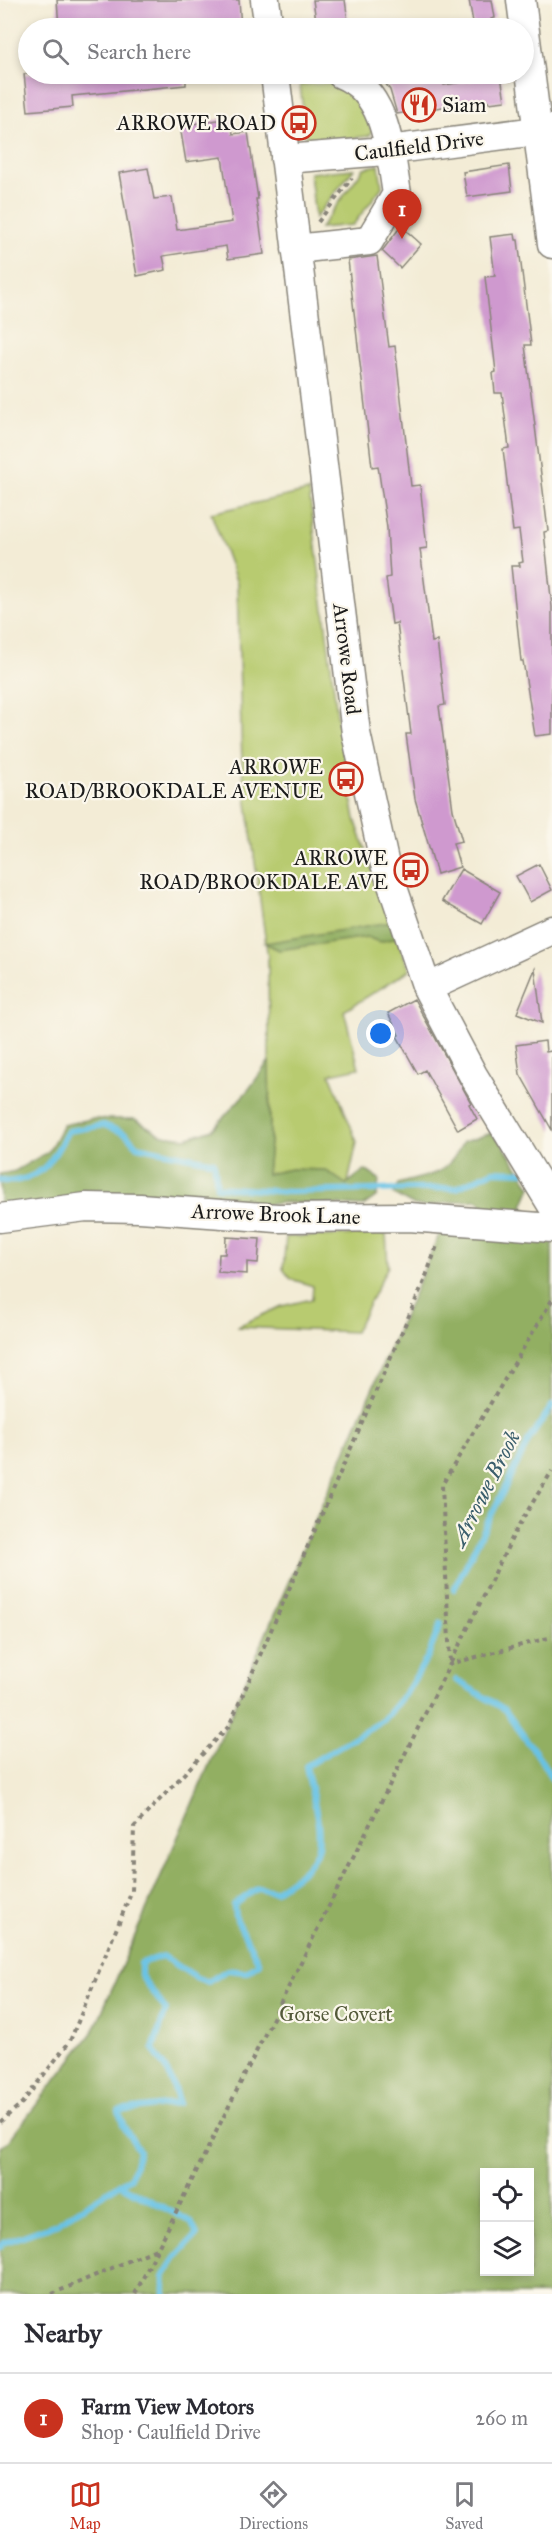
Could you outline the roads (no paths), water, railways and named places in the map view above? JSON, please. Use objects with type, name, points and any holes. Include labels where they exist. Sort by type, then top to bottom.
[{"type":"street","points":[[265,0],[268,18]]},
{"type":"street","points":[[521,0],[524,18]]},
{"type":"street","points":[[534,70],[545,130],[552,244]]},
{"type":"street","name":"Arrowe Road","points":[[280,84],[285,159],[356,733],[384,861],[427,988],[473,1075],[546,1196]]},
{"type":"street","points":[[296,249],[369,241],[397,194],[382,151],[378,110],[367,91],[359,84]]},
{"type":"street","name":"Caulfield Drive","points":[[285,159],[382,151],[545,130]]},
{"type":"street","points":[[427,988],[552,930]]},
{"type":"street","name":"Arrowe Brook Lane","points":[[0,1218],[86,1207],[140,1208],[277,1218],[409,1217],[552,1228]]},
{"type":"waterway","points":[[0,1180],[7,1182],[19,1180],[37,1173],[49,1162],[68,1131],[104,1125],[126,1134],[137,1146],[214,1162],[217,1187],[289,1192],[457,1188],[493,1171],[523,1172]]},
{"type":"waterway","name":"Arrowe Brook","points":[[454,1589],[530,1438],[552,1406]]},
{"type":"waterway","name":"Arrowe Brook","points":[[0,2247],[4,2243],[56,2224],[131,2177],[139,2151],[123,2125],[119,2111],[179,2103],[169,2074],[153,2049],[166,2010],[141,1976],[141,1963],[163,1956],[195,1977],[208,1982],[227,1970],[246,1972],[259,1963],[235,1916],[234,1905],[258,1888],[275,1891],[304,1870],[313,1859],[319,1834],[306,1766],[382,1721],[408,1690],[428,1656],[441,1623]]},
{"type":"waterway","points":[[456,1680],[504,1709],[552,1779]]},
{"type":"waterway","points":[[119,2184],[191,2222],[197,2234],[175,2258],[164,2275],[165,2294]]},
{"type":"place","name":"Siam","points":[[419,105]]},
{"type":"place","name":"ARROWE ROAD","points":[[299,123]]},
{"type":"place","name":"Farm View Motors","points":[[402,239]]},
{"type":"place","name":"ARROWE ROAD/BROOKDALE AVENUE","points":[[346,779]]},
{"type":"place","name":"ARROWE ROAD/BROOKDALE AVE","points":[[411,870]]},
{"type":"park label","name":"Gorse Covert","points":[[336,2014]]}]
